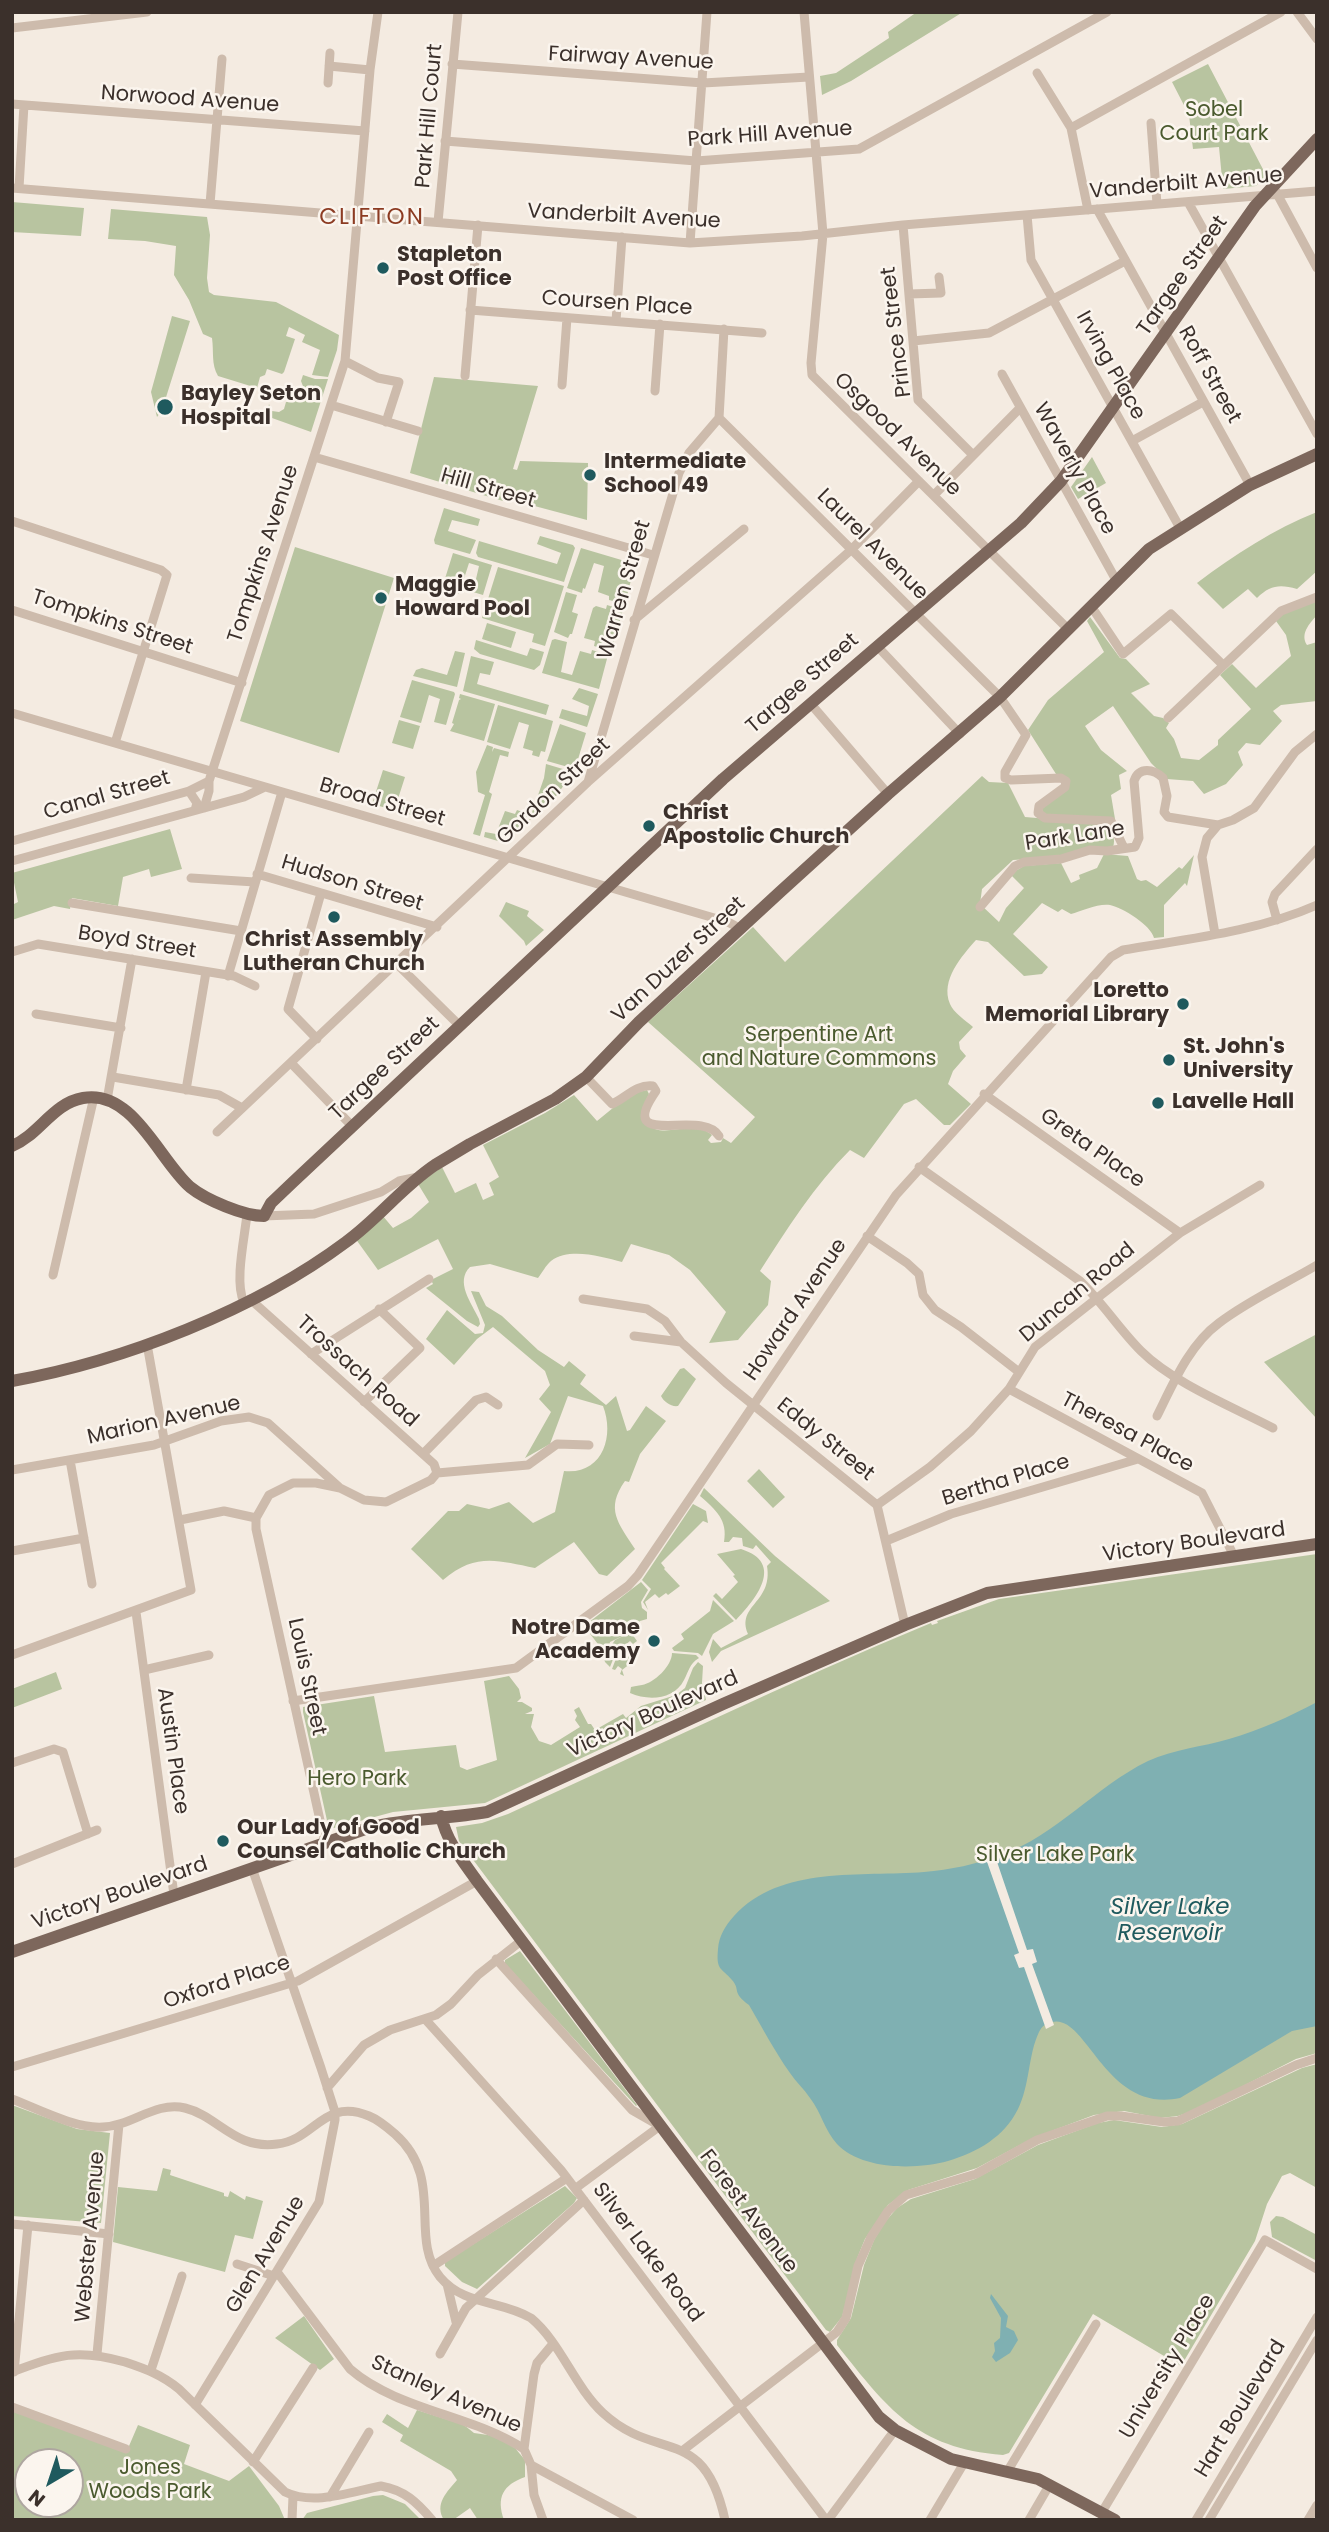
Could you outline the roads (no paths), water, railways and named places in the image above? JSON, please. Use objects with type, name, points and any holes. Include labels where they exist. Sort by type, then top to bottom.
[{"type":"main road","name":"Targee Street","points":[[264,1216],[273,1201],[715,786],[990,551],[1061,481],[1220,259],[1271,192],[1317,139]]},
{"type":"main road","name":"Van Duzer Street","points":[[418,1177],[470,1143],[561,1096],[586,1077],[639,1021],[888,794],[1000,697],[1149,549],[1250,485],[1317,454]]},
{"type":"main road","name":"Van Duzer Street","points":[[94,1097],[107,1100],[139,1124],[192,1188],[247,1214],[264,1216]]},
{"type":"main road","points":[[12,1146],[24,1140],[67,1104],[94,1097]]},
{"type":"main road","points":[[12,1381],[65,1370],[147,1344],[175,1334],[247,1300],[294,1275],[348,1241],[418,1177]]},
{"type":"main road","name":"Victory Boulevard","points":[[12,1952],[383,1825],[467,1815],[502,1806],[711,1709],[905,1625],[987,1593],[1317,1545]]},
{"type":"main road","name":"Forest Avenue","points":[[441,1816],[445,1834],[477,1881],[879,2417],[895,2431],[926,2448],[964,2463],[1050,2484],[1115,2520]]},
{"type":"street","points":[[12,28],[147,12]]},
{"type":"street","name":"Tompkins Avenue","points":[[211,777],[345,361],[370,70],[378,12]]},
{"type":"street","name":"Park Hill Court","points":[[438,222],[458,12]]},
{"type":"street","points":[[690,243],[707,12]]},
{"type":"street","name":"Osgood Avenue","points":[[804,12],[822,234],[812,375],[1068,629]]},
{"type":"street","name":"Park Hill Avenue","points":[[445,141],[696,161],[859,149],[1107,12]]},
{"type":"street","points":[[1071,128],[1281,12]]},
{"type":"street","points":[[1297,12],[1317,39]]},
{"type":"street","points":[[328,83],[330,52]]},
{"type":"street","points":[[210,204],[222,59]]},
{"type":"street","name":"Fairway Avenue","points":[[452,64],[703,83],[808,77]]},
{"type":"street","points":[[329,66],[370,70]]},
{"type":"street","name":"Roff Street","points":[[1037,73],[1071,128],[1093,209],[1125,261],[1250,485]]},
{"type":"street","name":"Norwood Avenue","points":[[12,104],[365,131]]},
{"type":"street","points":[[15,188],[24,105]]},
{"type":"street","points":[[1151,123],[1157,204]]},
{"type":"street","name":"Vanderbilt Avenue","points":[[15,188],[690,243],[1188,202],[1271,192],[1317,191]]},
{"type":"street","points":[[1271,192],[1317,268]]},
{"type":"street","points":[[1188,202],[1317,434]]},
{"type":"street","name":"Irving Place","points":[[1027,215],[1031,260],[1180,528]]},
{"type":"street","points":[[465,376],[478,225]]},
{"type":"street","name":"Prince Street","points":[[903,225],[918,400],[974,455]]},
{"type":"street","points":[[616,321],[622,237]]},
{"type":"street","points":[[913,341],[989,333],[1125,261]]},
{"type":"street","points":[[909,295],[941,293],[939,277]]},
{"type":"street","name":"Coursen Place","points":[[470,310],[762,333]]},
{"type":"street","points":[[562,385],[567,318]]},
{"type":"street","points":[[655,391],[660,324]]},
{"type":"street","points":[[719,418],[724,329]]},
{"type":"street","points":[[345,361],[378,377],[399,382],[386,422]]},
{"type":"street","name":"Waverly Place","points":[[1002,374],[1116,580]]},
{"type":"street","points":[[1132,442],[1203,401]]},
{"type":"street","points":[[331,405],[418,431]]},
{"type":"street","points":[[934,495],[1020,408]]},
{"type":"street","name":"Laurel Avenue","points":[[719,418],[1000,697],[1026,735],[1005,772],[1005,778],[1064,778],[1067,784],[1065,787],[1039,806],[1038,813],[1045,818],[1111,821],[1124,848]]},
{"type":"street","name":"Warren Street","points":[[588,782],[679,472],[694,446],[719,418]]},
{"type":"street","name":"Hill Street","points":[[314,457],[653,555]]},
{"type":"street","name":"Gordon Street","points":[[217,1132],[588,782],[852,550],[919,481]]},
{"type":"street","points":[[12,521],[161,570],[167,575],[115,743]]},
{"type":"street","points":[[634,620],[744,529]]},
{"type":"street","points":[[1168,718],[1281,611],[1317,597]]},
{"type":"street","points":[[1091,606],[1123,654],[1171,614],[1223,665]]},
{"type":"street","name":"Tompkins Street","points":[[12,610],[242,683]]},
{"type":"street","points":[[877,646],[960,734]]},
{"type":"street","points":[[810,703],[888,794]]},
{"type":"street","name":"Broad Street","points":[[12,713],[115,743],[211,777],[265,787],[731,923],[741,929]]},
{"type":"street","points":[[1215,934],[1202,857],[1207,838],[1218,825],[1254,808],[1295,752],[1317,734]]},
{"type":"street","name":"Park Lane","points":[[980,907],[1016,866],[1024,862],[1061,859],[1090,850],[1107,851],[1135,847],[1138,842],[1134,781],[1136,775],[1144,770],[1153,770],[1163,778],[1167,796],[1164,812],[1168,817],[1218,825]]},
{"type":"street","points":[[199,809],[209,791],[211,777]]},
{"type":"street","name":"Canal Street","points":[[12,841],[189,791],[211,777]]},
{"type":"street","name":"Canal Street","points":[[12,860],[244,797],[265,787]]},
{"type":"street","points":[[189,791],[199,809]]},
{"type":"street","points":[[228,976],[282,792]]},
{"type":"street","points":[[1277,920],[1272,906],[1275,894],[1317,849]]},
{"type":"street","name":"Hudson Street","points":[[191,878],[256,878],[321,893],[437,927]]},
{"type":"street","points":[[317,1039],[288,1009],[321,893]]},
{"type":"street","points":[[72,903],[241,931]]},
{"type":"street","name":"Howard Avenue","points":[[293,1701],[516,1668],[634,1580],[896,1195],[984,1094],[1118,951],[1277,920],[1317,905]]},
{"type":"street","name":"Boyd Street","points":[[12,952],[38,944],[234,976],[255,986]]},
{"type":"street","points":[[107,1100],[132,959]]},
{"type":"street","points":[[397,964],[460,1026]]},
{"type":"street","points":[[186,1090],[206,972]]},
{"type":"street","points":[[36,1014],[121,1028]]},
{"type":"street","points":[[291,1063],[352,1126]]},
{"type":"street","points":[[113,1077],[219,1095],[242,1108]]},
{"type":"street","points":[[586,1077],[612,1104],[638,1088],[648,1084],[653,1086],[656,1091],[644,1116],[648,1122],[659,1127],[704,1124],[714,1129],[719,1136]]},
{"type":"street","name":"Greta Place","points":[[984,1094],[1180,1233]]},
{"type":"street","points":[[53,1275],[94,1097]]},
{"type":"street","points":[[919,1167],[1080,1282],[1097,1297],[1141,1352],[1176,1377],[1273,1428]]},
{"type":"street","name":"Van Duzer Street","points":[[264,1216],[314,1214],[381,1192],[399,1181],[418,1177]]},
{"type":"street","name":"Duncan Road","points":[[877,1505],[950,1451],[1009,1390],[1035,1347],[1180,1233],[1260,1185]]},
{"type":"street","points":[[247,1214],[240,1282],[241,1295],[247,1300]]},
{"type":"street","points":[[867,1236],[919,1274],[923,1295],[935,1310],[1019,1372]]},
{"type":"street","points":[[1157,1416],[1176,1377],[1195,1348],[1218,1323],[1317,1265]]},
{"type":"street","points":[[311,1353],[429,1279]]},
{"type":"street","name":"Eddy Street","points":[[583,1299],[647,1309],[665,1321],[681,1342],[877,1505],[905,1625]]},
{"type":"street","name":"Trossach Road","points":[[247,1300],[311,1353],[423,1454],[435,1465],[438,1473]]},
{"type":"street","points":[[364,1402],[419,1348],[379,1309]]},
{"type":"street","points":[[634,1336],[681,1342]]},
{"type":"street","points":[[12,1656],[189,1592],[192,1586],[147,1344]]},
{"type":"street","name":"Theresa Place","points":[[1009,1390],[1202,1493],[1234,1556]]},
{"type":"street","points":[[423,1454],[476,1400],[486,1397],[498,1405]]},
{"type":"street","name":"Marion Avenue","points":[[12,1470],[166,1442],[221,1421],[249,1417],[268,1423],[340,1488]]},
{"type":"street","points":[[180,1520],[224,1511],[256,1518],[269,1494],[293,1483],[316,1483],[340,1488],[365,1500],[386,1502],[429,1481],[438,1473],[528,1465],[556,1444],[589,1445]]},
{"type":"street","name":"Bertha Place","points":[[886,1541],[951,1514],[1138,1459]]},
{"type":"street","points":[[69,1460],[92,1584]]},
{"type":"street","name":"Louis Street","points":[[256,1518],[256,1529],[325,1843]]},
{"type":"street","points":[[12,1551],[84,1538]]},
{"type":"street","name":"Austin Place","points":[[136,1612],[174,1895]]},
{"type":"street","points":[[144,1670],[209,1655]]},
{"type":"street","points":[[12,1763],[54,1749],[63,1752],[92,1832],[13,1860]]},
{"type":"street","points":[[251,1868],[335,2112]]},
{"type":"street","name":"Oxford Place","points":[[12,2067],[292,1984],[477,1881]]},
{"type":"street","points":[[327,2088],[364,2045],[390,2030],[425,2019],[450,2004],[496,1959],[521,1941]]},
{"type":"street","points":[[496,1959],[632,2110],[660,2126],[576,2188]]},
{"type":"street","name":"Silver Lake Road","points":[[425,2019],[576,2188],[827,2520]]},
{"type":"street","points":[[682,2451],[840,2329],[846,2318],[859,2266],[871,2237],[888,2211],[906,2194],[976,2174],[1037,2140],[1107,2116],[1178,2121],[1296,2065],[1317,2058]]},
{"type":"street","points":[[12,2099],[80,2125],[100,2128],[119,2124],[156,2109],[181,2107],[199,2113],[236,2137],[277,2144],[296,2138],[335,2112],[353,2112],[372,2118],[397,2136],[413,2156],[422,2178],[429,2254],[433,2266],[447,2284],[474,2300],[508,2308],[527,2316],[539,2325],[603,2413],[629,2430],[698,2460],[708,2472],[725,2520]]},
{"type":"street","name":"Glen Avenue","points":[[195,2405],[319,2202],[335,2112]]},
{"type":"street","name":"Webster Avenue","points":[[97,2354],[119,2124]]},
{"type":"street","points":[[433,2266],[567,2178]]},
{"type":"street","points":[[440,2354],[456,2322],[474,2300],[584,2200]]},
{"type":"street","points":[[12,2224],[108,2234]]},
{"type":"street","points":[[28,2225],[13,2372],[55,2358],[97,2354],[151,2370],[180,2389],[274,2484],[293,2496],[330,2497],[381,2486],[390,2487],[408,2495],[432,2520]]},
{"type":"street","name":"University Place","points":[[1101,2512],[1265,2241],[1317,2269]]},
{"type":"street","points":[[237,2264],[276,2274]]},
{"type":"street","name":"Stanley Avenue","points":[[276,2274],[350,2369],[360,2378],[429,2410],[500,2434],[524,2449]]},
{"type":"street","points":[[151,2370],[183,2276]]},
{"type":"street","points":[[447,2284],[456,2322]]},
{"type":"street","name":"Hart Boulevard","points":[[1196,2520],[1317,2317]]},
{"type":"street","points":[[1007,2472],[1096,2324]]},
{"type":"street","name":"Hart Boulevard","points":[[1209,2520],[1317,2340]]},
{"type":"street","points":[[543,2520],[534,2495],[531,2465],[524,2449],[534,2374],[537,2363],[552,2345]]},
{"type":"street","points":[[253,2462],[313,2368]]},
{"type":"street","points":[[12,2407],[126,2449]]},
{"type":"street","points":[[827,2520],[895,2431]]},
{"type":"street","points":[[330,2497],[369,2432]]},
{"type":"street","points":[[930,2520],[964,2463]]},
{"type":"street","name":"Stanley Avenue","points":[[531,2465],[633,2520]]},
{"type":"street","points":[[1029,2520],[1050,2484]]},
{"type":"street","points":[[292,2520],[293,2496]]},
{"type":"street","points":[[1308,2520],[1317,2505]]},
{"type":"water","name":"Silver Lake Reservoir","points":[[1317,1702],[1317,2026],[1292,2031],[1180,2098],[1154,2099],[1133,2092],[1116,2079],[1076,2032],[1064,2023],[1052,2022],[1044,2025],[1039,2032],[1018,2109],[1005,2128],[989,2142],[948,2161],[920,2166],[890,2166],[860,2159],[848,2153],[833,2139],[814,2103],[784,2065],[749,2005],[738,1994],[735,1983],[719,1965],[719,1944],[728,1924],[753,1900],[774,1888],[823,1877],[944,1870],[992,1858],[1040,1836],[1111,1784],[1148,1761],[1252,1732]]},
{"type":"water","points":[[991,2294],[1008,2316],[1006,2327],[1014,2331],[1018,2340],[1010,2353],[996,2362],[992,2357],[995,2351],[994,2343],[1000,2338],[1001,2318],[990,2298]]},
{"type":"place","name":"Stapleton Post Office","points":[[383,268]]},
{"type":"place","name":"Bayley Seton Hospital","points":[[165,407]]},
{"type":"place","name":"Intermediate School 49","points":[[590,475]]},
{"type":"place","name":"Maggie Howard Pool","points":[[381,598]]},
{"type":"place","name":"Christ Apostolic Church","points":[[649,826]]},
{"type":"place","name":"Christ Assembly Lutheran Church","points":[[334,917]]},
{"type":"place","name":"Loretto Memorial Library","points":[[1183,1004]]},
{"type":"place","name":"St. John's University","points":[[1169,1060]]},
{"type":"place","name":"Lavelle Hall","points":[[1158,1103]]},
{"type":"place","name":"Notre Dame Academy","points":[[654,1641]]},
{"type":"place","name":"Our Lady of Good Counsel Catholic Church","points":[[223,1841]]},
{"type":"district","name":"CLIFTON","points":[[372,218]]},
{"type":"park label","name":"Sobel Court Park","points":[[1214,123]]},
{"type":"park label","name":"Serpentine Art and Nature Commons","points":[[819,1048]]},
{"type":"park label","name":"Hero Park","points":[[357,1780]]},
{"type":"park label","name":"Silver Lake Park","points":[[1055,1856]]},
{"type":"park label","name":"Jones Woods Park","points":[[150,2481]]}]
